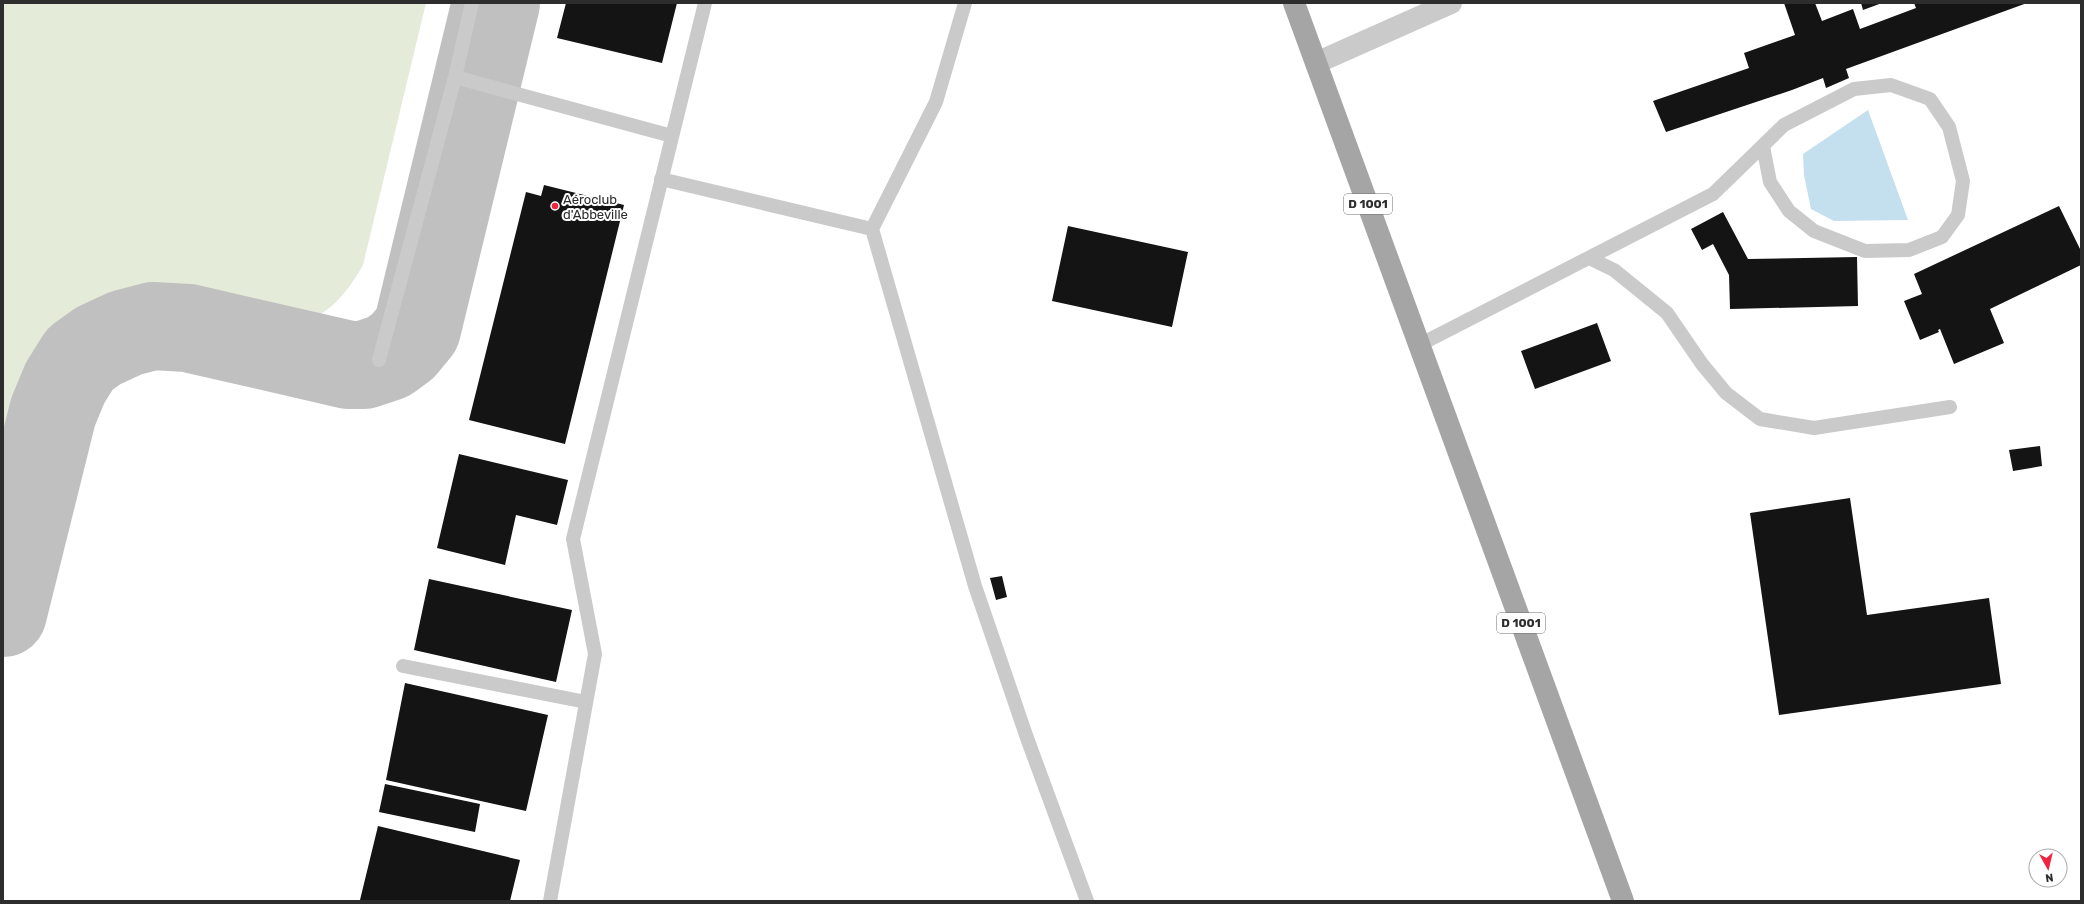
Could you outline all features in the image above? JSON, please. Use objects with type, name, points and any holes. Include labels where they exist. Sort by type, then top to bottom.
[{"type":"main road","name":"D 1001","points":[[1294,3],[1623,901]]},
{"type":"street","points":[[1316,63],[1451,3]]},
{"type":"lane","points":[[379,360],[455,78],[472,3]]},
{"type":"lane","points":[[550,901],[595,654],[573,539],[705,3]]},
{"type":"lane","points":[[965,3],[936,102],[872,228],[975,586],[1027,738],[1087,901]]},
{"type":"lane","points":[[455,78],[672,136]]},
{"type":"lane","points":[[1420,345],[1713,194],[1784,125],[1854,89],[1891,85],[1930,99],[1949,127],[1963,181],[1958,215],[1942,237],[1909,250],[1865,250],[1814,231],[1789,210],[1770,182],[1763,146]]},
{"type":"lane","points":[[661,179],[872,228]]},
{"type":"lane","points":[[1589,258],[1614,270],[1667,313],[1702,364],[1726,393],[1760,419],[1814,428],[1950,407]]},
{"type":"lane","points":[[403,666],[586,702]]},
{"type":"green space","points":[[3,3],[426,3],[363,265],[341,297],[332,306],[312,319],[286,326],[261,326],[183,310],[146,308],[130,310],[114,315],[85,330],[51,365],[35,393],[14,463],[3,515]]},
{"type":"water","points":[[1868,110],[1908,220],[1834,221],[1811,209],[1804,175],[1803,154]]},
{"type":"building","points":[[566,3],[677,3],[662,63],[557,38]]},
{"type":"building","points":[[1784,3],[1815,3],[1822,21],[1853,9],[1860,29],[1916,8],[1914,3],[2027,3],[1846,69],[1849,78],[1826,88],[1823,78],[1792,90],[1666,132],[1653,101],[1749,68],[1744,53],[1795,35]]},
{"type":"building","points":[[1861,3],[1882,3],[1863,10]]},
{"type":"building","points":[[544,185],[624,205],[565,444],[469,420],[526,192],[541,196]]},
{"type":"building","points":[[2059,206],[2081,251],[2081,265],[1990,309],[2004,343],[1954,364],[1940,329],[1938,330],[1939,332],[1920,340],[1904,301],[1922,294],[1914,274]]},
{"type":"building","points":[[1723,212],[1748,259],[1857,257],[1858,306],[1730,309],[1729,275],[1713,244],[1702,250],[1691,229]]},
{"type":"building","points":[[1068,226],[1188,252],[1172,327],[1052,301]]},
{"type":"building","points":[[1597,323],[1611,361],[1535,389],[1521,351]]},
{"type":"building","points":[[2040,446],[2042,466],[2013,471],[2009,450]]},
{"type":"building","points":[[459,454],[568,480],[557,525],[516,515],[505,565],[437,548]]},
{"type":"building","points":[[1850,498],[1867,615],[1989,598],[2001,684],[1779,715],[1750,513]]},
{"type":"building","points":[[1002,576],[1007,597],[996,600],[990,578]]},
{"type":"building","points":[[429,579],[572,610],[556,682],[414,650]]},
{"type":"building","points":[[405,683],[548,715],[526,811],[386,780]]},
{"type":"building","points":[[385,784],[480,804],[475,832],[379,812]]},
{"type":"building","points":[[378,826],[520,860],[510,901],[360,900]]},
{"type":"taxiway","points":[[3,613],[53,412],[65,383],[80,359],[98,346],[126,333],[153,326],[188,328],[349,365],[364,365],[388,357],[403,346],[417,329],[496,3]]},
{"type":"place","name":"Aéroclub d'Abbeville","points":[[555,206]]}]
